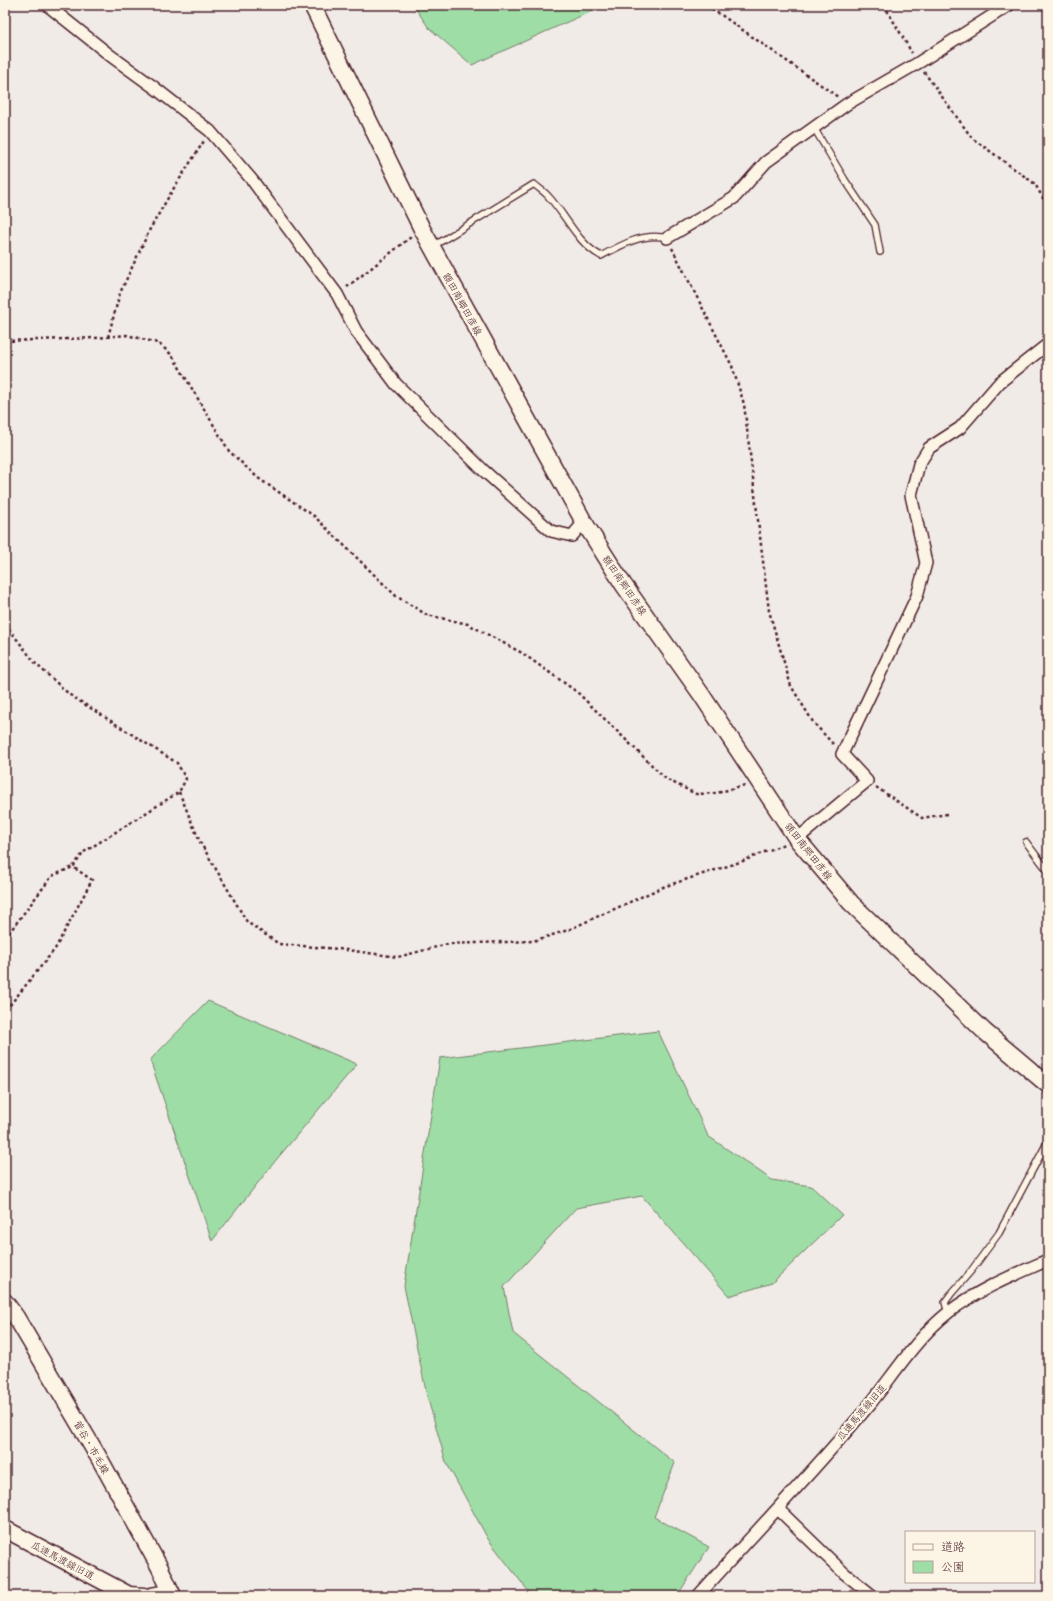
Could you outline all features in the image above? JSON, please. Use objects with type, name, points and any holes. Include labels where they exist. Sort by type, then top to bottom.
[{"type":"main road","name":"額田南郷田彦線","points":[[312,5],[422,229],[584,522],[624,584],[701,694],[797,839],[851,903],[984,1031],[1048,1085]]},
{"type":"main road","name":"菅谷・市毛線","points":[[5,1302],[102,1463],[172,1594]]},
{"type":"main road","name":"瓜連馬渡線旧道","points":[[5,1529],[129,1595],[144,1596]]},
{"type":"main road","points":[[151,1596],[172,1594]]},
{"type":"street","points":[[47,5],[111,56],[210,131],[252,180],[337,294],[356,331],[396,384],[483,470],[551,531],[572,536],[584,522]]},
{"type":"street","points":[[667,238],[734,198],[766,162],[847,104],[918,63],[1009,5]]},
{"type":"street","points":[[797,839],[867,781],[842,754],[917,596],[926,563],[911,496],[920,464],[929,448],[960,428],[1000,382],[1048,344]]},
{"type":"street","name":"瓜連馬渡線旧道","points":[[698,1596],[778,1509],[870,1404],[930,1328],[948,1313],[982,1290],[1048,1260]]},
{"type":"street","points":[[778,1509],[844,1573],[873,1596]]},
{"type":"lane","points":[[814,128],[845,180],[875,225],[880,252]]},
{"type":"lane","points":[[430,244],[440,242],[534,184],[548,195],[576,234],[592,251],[601,256],[624,243],[657,235],[667,238]]},
{"type":"lane","points":[[1026,842],[1048,872]]},
{"type":"lane","points":[[948,1313],[946,1302],[999,1233],[1048,1141]]},
{"type":"path","points":[[707,5],[847,104]]},
{"type":"path","points":[[884,5],[918,63],[972,138],[1035,184],[1048,207]]},
{"type":"path","points":[[108,337],[120,293],[150,229],[210,131]]},
{"type":"path","points":[[337,294],[422,229]]},
{"type":"path","points":[[667,238],[732,366],[744,404],[769,611],[791,686],[813,722],[842,754]]},
{"type":"path","points":[[5,341],[127,335],[158,343],[172,355],[229,451],[258,478],[314,516],[396,596],[427,615],[468,624],[522,652],[577,692],[666,778],[696,794],[717,794],[758,781]]},
{"type":"path","points":[[5,624],[36,664],[70,695],[177,763],[186,779],[179,792],[84,852],[72,867],[52,876],[5,938]]},
{"type":"path","points":[[867,781],[922,818],[947,814]]},
{"type":"path","points":[[179,792],[200,842],[247,922],[279,944],[338,949],[398,957],[448,944],[533,941],[568,930],[663,887],[743,861],[797,839]]},
{"type":"path","points":[[5,1011],[55,949],[92,880],[72,867]]},
{"type":"green space","points":[[413,5],[605,5],[472,65],[429,28]]},
{"type":"green space","points":[[208,1001],[357,1064],[276,1160],[212,1241],[150,1060]]},
{"type":"green space","points":[[658,1031],[708,1136],[772,1180],[811,1186],[842,1215],[772,1283],[729,1296],[642,1196],[576,1208],[504,1287],[513,1333],[675,1463],[654,1517],[709,1547],[677,1596],[532,1596],[488,1539],[446,1462],[427,1396],[404,1286],[440,1058]]}]
